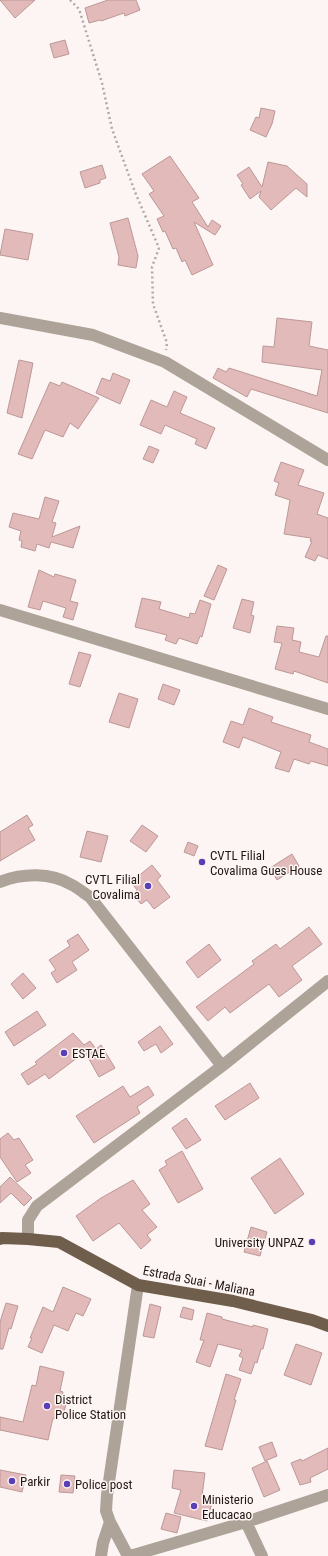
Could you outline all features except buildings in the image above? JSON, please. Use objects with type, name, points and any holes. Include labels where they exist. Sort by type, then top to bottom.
[{"type":"main road","name":"Estrada Suai - Maliana","points":[[0,1239],[28,1239],[59,1242],[138,1285],[233,1301],[312,1320],[328,1326]]},
{"type":"street","points":[[0,318],[93,335],[165,362],[328,460]]},
{"type":"street","points":[[0,610],[328,709]]},
{"type":"street","points":[[0,882],[23,875],[47,876],[71,884],[90,897],[222,1066]]},
{"type":"street","points":[[28,1239],[28,1220],[37,1206],[222,1066],[328,981]]},
{"type":"street","points":[[138,1285],[107,1495],[106,1511],[110,1522],[129,1556],[246,1522],[328,1495]]},
{"type":"street","points":[[101,1556],[103,1543],[110,1522]]},
{"type":"street","points":[[246,1522],[262,1556]]},
{"type":"path","points":[[70,0],[79,9],[96,61],[112,129],[135,192],[159,248],[152,267],[153,304],[167,343],[165,362]]},
{"type":"place","name":"CVTL Filial Covalima Gues House","points":[[202,862]]},
{"type":"place","name":"CVTL Filial Covalima","points":[[148,886]]},
{"type":"place","name":"ESTAE","points":[[64,1053]]},
{"type":"place","name":"University UNPAZ","points":[[312,1242]]},
{"type":"place","name":"District Police Station","points":[[47,1406]]},
{"type":"place","name":"Parkir","points":[[12,1481]]},
{"type":"place","name":"Police post","points":[[67,1484]]},
{"type":"place","name":"Ministerio Educacao","points":[[194,1506]]}]
